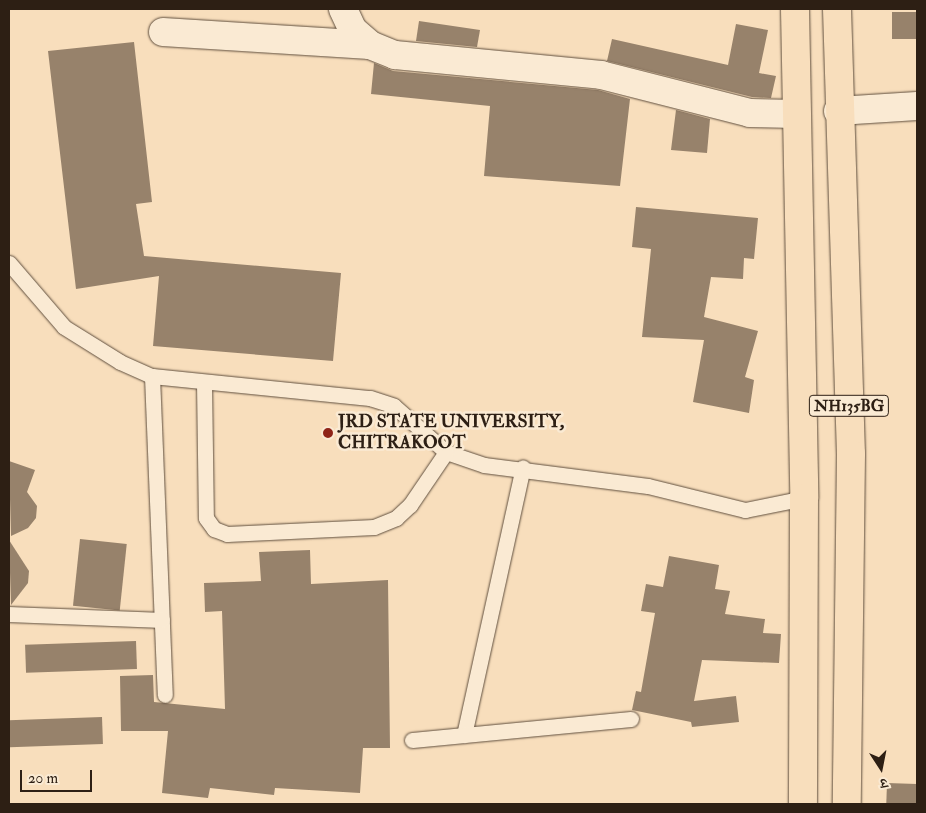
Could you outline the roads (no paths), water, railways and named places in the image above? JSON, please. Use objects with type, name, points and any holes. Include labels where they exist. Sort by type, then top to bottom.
[{"type":"highway","name":"NH135BG","points":[[795,9],[804,498],[803,804]]},
{"type":"highway","name":"NH135BG","points":[[837,9],[838,111],[851,454],[847,804]]},
{"type":"street","points":[[343,9],[353,30],[370,45],[395,56],[602,76],[750,113],[796,114]]},
{"type":"street","points":[[162,32],[370,45]]},
{"type":"street","points":[[838,111],[917,106]]},
{"type":"lane","points":[[9,263],[64,327],[120,362],[152,376],[370,398],[394,406],[446,452],[484,465],[523,467],[648,486],[745,510],[804,498]]},
{"type":"lane","points":[[152,376],[165,695]]},
{"type":"lane","points":[[204,382],[206,518],[214,529],[227,534],[374,527],[396,518],[410,505],[446,452]]},
{"type":"lane","points":[[464,735],[523,467]]},
{"type":"lane","points":[[9,614],[162,620]]},
{"type":"lane","points":[[412,740],[631,719]]},
{"type":"place","name":"JRD STATE UNIVERSITY, CHITRAKOOT","points":[[328,433]]}]
